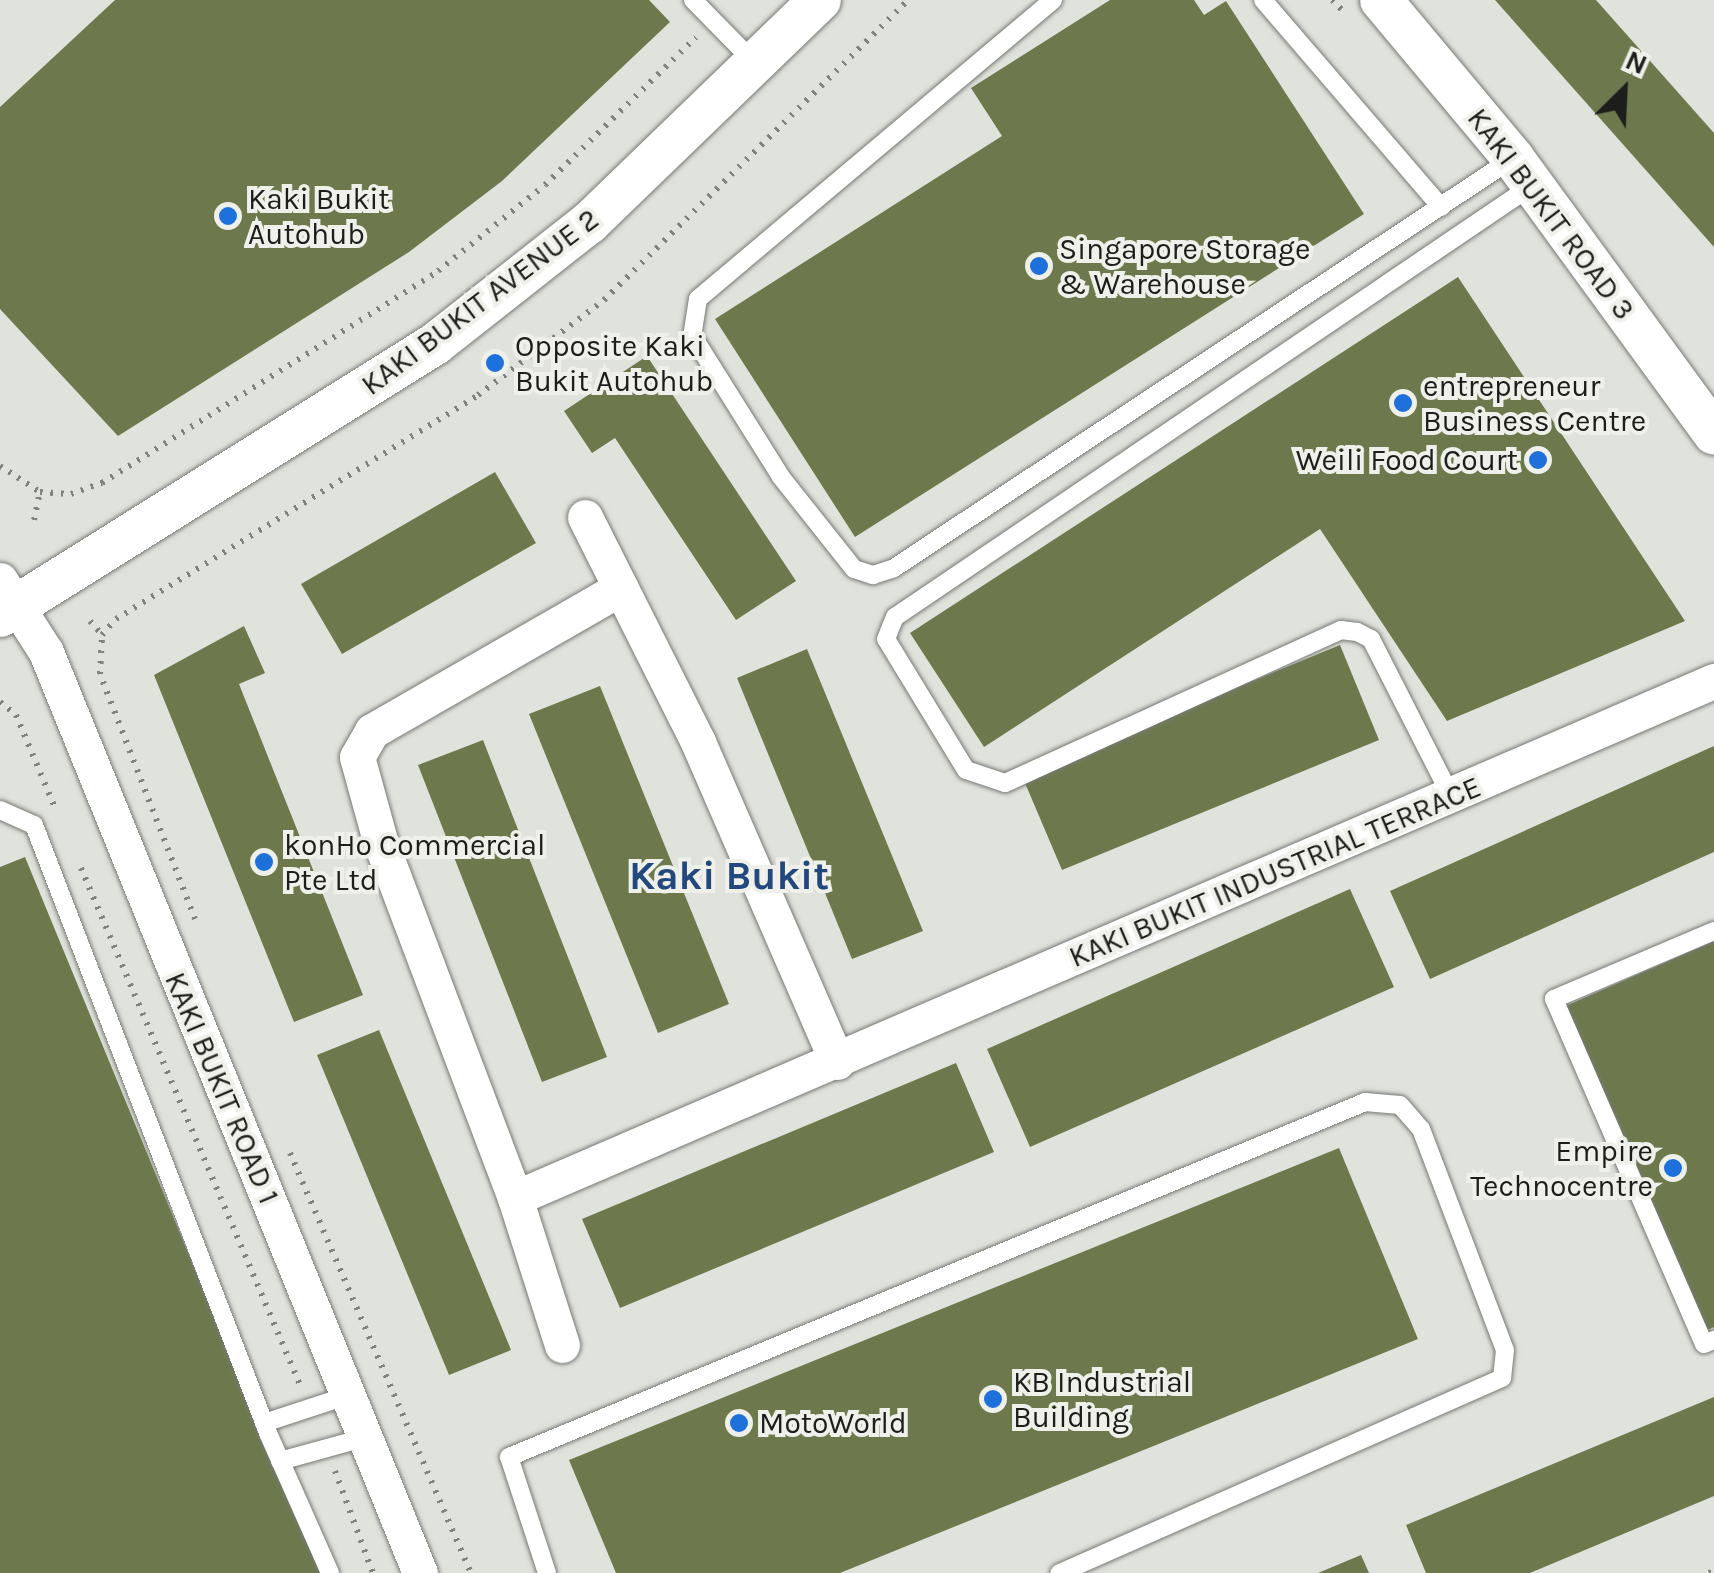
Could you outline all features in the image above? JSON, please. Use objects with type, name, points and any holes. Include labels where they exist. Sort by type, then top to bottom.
[{"type":"street","name":"KAKI BUKIT AVENUE 2","points":[[5,600],[435,344],[589,223],[820,0]]},
{"type":"street","name":"KAKI BUKIT ROAD 3","points":[[1381,0],[1523,171],[1714,434]]},
{"type":"street","points":[[585,516],[698,742],[836,1062]]},
{"type":"street","points":[[562,1345],[515,1198],[382,844],[357,757],[372,731],[621,588]]},
{"type":"street","name":"KAKI BUKIT ROAD 1","points":[[5,600],[46,652],[420,1573]]},
{"type":"street","name":"KAKI BUKIT INDUSTRIAL TERRACE","points":[[515,1198],[1714,681]]},
{"type":"lane","points":[[693,0],[756,64]]},
{"type":"lane","points":[[1053,0],[698,300],[692,334],[780,477],[854,569],[873,575],[894,568],[1441,207],[1523,171]]},
{"type":"lane","points":[[1264,0],[1441,207]]},
{"type":"lane","points":[[1452,796],[1371,640],[1357,632],[1341,630],[1005,783],[966,770],[886,639],[895,617],[1523,171]]},
{"type":"lane","points":[[0,810],[34,825],[264,1424],[330,1573]]},
{"type":"lane","points":[[1714,931],[1554,1000],[1704,1344],[1714,1340]]},
{"type":"lane","points":[[547,1573],[509,1457],[1365,1102],[1400,1105],[1421,1130],[1505,1350],[1502,1378],[1060,1573]]},
{"type":"lane","points":[[264,1424],[349,1395]]},
{"type":"lane","points":[[280,1461],[367,1436]]},
{"type":"path","points":[[197,926],[100,674],[102,635],[116,618],[478,395],[604,300],[908,0]]},
{"type":"path","points":[[0,466],[40,492],[71,494],[102,483],[438,271],[544,185],[713,20]]},
{"type":"path","points":[[34,520],[40,492]]},
{"type":"path","points":[[90,622],[102,635]]},
{"type":"path","points":[[0,702],[16,715],[62,824]]},
{"type":"path","points":[[78,860],[309,1406]]},
{"type":"path","points":[[285,1142],[472,1573]]},
{"type":"path","points":[[327,1449],[373,1573]]},
{"type":"building","name":"Kaki Bukit Autohub","points":[[115,0],[649,0],[670,22],[502,181],[409,252],[118,436],[0,309],[0,107]]},
{"type":"building","name":"Singapore Storage & Warehouse","points":[[1110,0],[1194,0],[1204,15],[1226,1],[1364,214],[855,537],[715,319],[1002,136],[971,88]]},
{"type":"building","points":[[1495,0],[1596,0],[1714,133],[1714,247]]},
{"type":"building","name":"entrepreneur Business Centre","points":[[1458,277],[1685,621],[1447,721],[1320,529],[984,747],[910,633]]},
{"type":"building","points":[[647,356],[796,581],[736,620],[615,438],[592,453],[564,411]]},
{"type":"building","points":[[495,472],[536,543],[342,654],[301,584]]},
{"type":"building","points":[[244,626],[265,673],[239,684],[363,995],[294,1022],[154,675]]},
{"type":"building","points":[[1340,645],[1379,740],[1062,870],[1022,776]]},
{"type":"building","points":[[807,649],[923,931],[852,959],[737,678]]},
{"type":"building","points":[[600,686],[729,1004],[658,1033],[529,714]]},
{"type":"building","points":[[483,740],[607,1057],[542,1082],[418,765]]},
{"type":"building","points":[[1714,746],[1714,852],[1430,979],[1390,891]]},
{"type":"building","points":[[25,857],[320,1573],[0,1573],[0,867]]},
{"type":"building","points":[[1350,889],[1394,987],[1030,1147],[987,1049]]},
{"type":"building","name":"Empire Technocentre","points":[[1714,941],[1714,1327],[1705,1331],[1561,1008]]},
{"type":"building","points":[[379,1030],[511,1350],[449,1375],[317,1055]]},
{"type":"building","points":[[956,1063],[994,1152],[620,1308],[582,1219]]},
{"type":"building","name":"KB Industrial Building","points":[[1339,1148],[1418,1339],[840,1573],[616,1573],[569,1460]]},
{"type":"building","points":[[1714,1397],[1714,1496],[1530,1573],[1426,1573],[1406,1525]]},
{"type":"building","points":[[1361,1555],[1369,1573],[1318,1573]]},
{"type":"place","name":"Kaki Bukit Autohub","points":[[228,216]]},
{"type":"place","name":"Singapore Storage & Warehouse","points":[[1039,266]]},
{"type":"place","name":"Opposite Kaki Bukit Autohub","points":[[495,363]]},
{"type":"place","name":"entrepreneur Business Centre","points":[[1403,403]]},
{"type":"place","name":"Weili Food Court","points":[[1538,460]]},
{"type":"place","name":"konHo Commercial Pte Ltd","points":[[264,862]]},
{"type":"place","name":"Empire Technocentre","points":[[1673,1168]]},
{"type":"place","name":"KB Industrial Building","points":[[993,1399]]},
{"type":"place","name":"MotoWorld","points":[[739,1423]]},
{"type":"district","name":"Kaki Bukit","points":[[729,876]]}]
